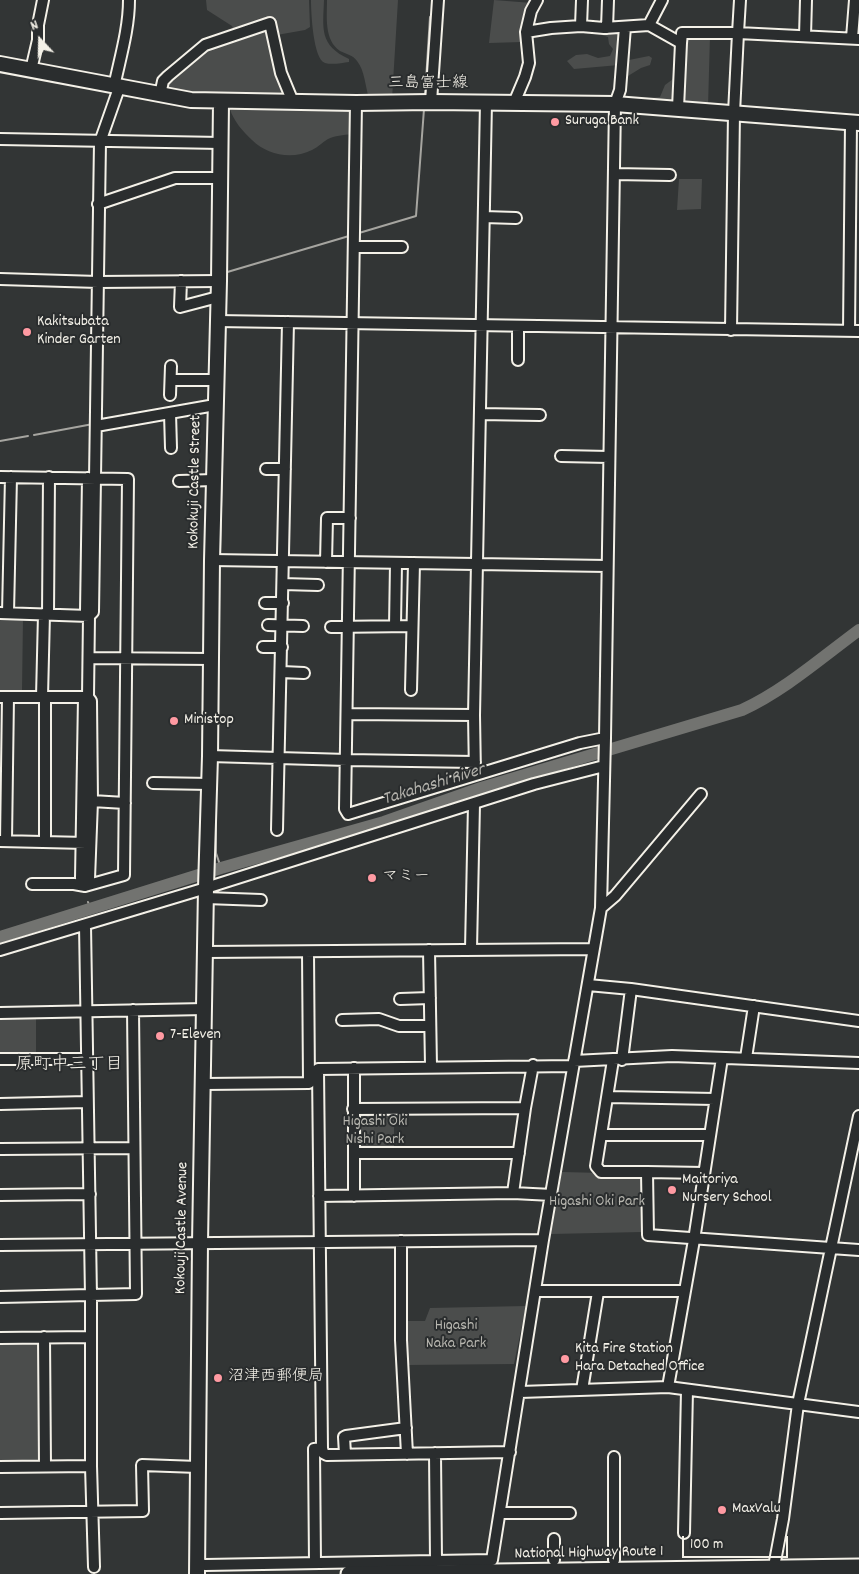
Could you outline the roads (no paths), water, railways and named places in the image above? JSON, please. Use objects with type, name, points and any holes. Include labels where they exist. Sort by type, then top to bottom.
[{"type":"highway","name":"National Highway Route 1","points":[[349,1574],[773,1571],[859,1567]]},
{"type":"main road","name":"三島富士線","points":[[0,64],[191,100],[221,102],[616,104],[855,123]]},
{"type":"main road","name":"Kokokuji Castle Street","points":[[207,889],[210,784],[214,757],[212,560],[219,281],[221,102]]},
{"type":"main road","name":"Kokouji Castle Avenue","points":[[197,1569],[200,1243],[207,889]]},
{"type":"street","points":[[30,70],[38,40],[38,25],[43,0]]},
{"type":"street","points":[[85,843],[86,697],[89,658],[89,616],[93,612],[92,478],[96,426],[100,142],[116,87],[129,14],[129,0]]},
{"type":"street","points":[[431,102],[438,0]]},
{"type":"street","points":[[514,103],[526,77],[529,63],[526,32],[531,11],[537,0]]},
{"type":"street","points":[[580,26],[582,0]]},
{"type":"street","points":[[607,28],[608,0]]},
{"type":"street","points":[[649,24],[662,0]]},
{"type":"street","points":[[730,330],[734,113],[740,0]]},
{"type":"street","points":[[805,36],[806,0]]},
{"type":"street","points":[[678,108],[682,33],[738,33],[856,39],[855,0]]},
{"type":"street","points":[[160,95],[163,81],[205,45],[270,23],[281,73],[293,102]]},
{"type":"street","points":[[526,32],[580,26],[607,28],[649,24],[681,43]]},
{"type":"street","points":[[197,1569],[205,1565],[492,1560],[543,1240],[600,908],[605,738],[614,174],[616,104],[620,90],[625,27]]},
{"type":"street","points":[[475,776],[474,715],[486,102]]},
{"type":"street","points":[[356,103],[345,809],[348,814],[580,743],[605,738]]},
{"type":"street","points":[[218,321],[854,331],[855,123]]},
{"type":"street","points":[[0,139],[221,143]]},
{"type":"street","points":[[614,174],[670,175]]},
{"type":"street","points":[[98,204],[175,178],[220,178]]},
{"type":"street","points":[[484,217],[516,218]]},
{"type":"street","points":[[354,239],[402,247]]},
{"type":"street","points":[[0,279],[98,282],[219,281]]},
{"type":"street","points":[[181,281],[180,307],[218,297]]},
{"type":"street","points":[[277,830],[282,672],[288,322]]},
{"type":"street","points":[[518,326],[518,360]]},
{"type":"street","points":[[170,395],[171,366]]},
{"type":"street","points":[[170,380],[216,380]]},
{"type":"street","points":[[96,426],[215,406]]},
{"type":"street","points":[[170,413],[171,448]]},
{"type":"street","points":[[480,414],[540,415]]},
{"type":"street","points":[[561,456],[609,457]]},
{"type":"street","points":[[266,469],[286,469]]},
{"type":"street","points":[[32,884],[74,884],[85,886],[124,875],[128,478],[5,477],[4,613],[89,616]]},
{"type":"street","points":[[45,842],[44,697],[49,477]]},
{"type":"street","points":[[179,481],[214,480]]},
{"type":"street","points":[[326,562],[327,518],[350,518]]},
{"type":"street","points":[[212,560],[607,566]]},
{"type":"street","points":[[395,626],[396,563]]},
{"type":"street","points":[[411,690],[414,563]]},
{"type":"street","points":[[283,584],[318,585]]},
{"type":"street","points":[[265,603],[283,604]]},
{"type":"street","points":[[268,625],[303,626]]},
{"type":"street","points":[[331,627],[412,626]]},
{"type":"street","points":[[263,646],[282,647]]},
{"type":"street","points":[[89,658],[212,659]]},
{"type":"street","points":[[282,672],[304,672]]},
{"type":"street","points":[[85,843],[3,841],[4,697],[86,697],[91,701],[92,801],[81,878],[85,886]]},
{"type":"street","points":[[347,714],[474,715]]},
{"type":"street","points":[[214,757],[475,762]]},
{"type":"street","points":[[0,950],[207,889],[534,784],[604,764]]},
{"type":"street","points":[[153,783],[210,784]]},
{"type":"street","points":[[600,908],[615,896],[701,794]]},
{"type":"street","points":[[92,801],[125,803]]},
{"type":"street","points":[[471,949],[474,804]]},
{"type":"street","points":[[207,889],[261,900]]},
{"type":"street","points":[[85,925],[86,1059],[90,1148],[91,1466],[94,1568]]},
{"type":"street","points":[[206,952],[593,949]]},
{"type":"street","points":[[429,950],[431,1066]]},
{"type":"street","points":[[204,1084],[309,1083],[308,952]]},
{"type":"street","points":[[588,985],[631,989],[859,1021]]},
{"type":"street","points":[[631,989],[608,1097],[596,1166],[601,1172],[704,1173]]},
{"type":"street","points":[[400,999],[430,998]]},
{"type":"street","points":[[746,1058],[754,1006]]},
{"type":"street","points":[[0,1013],[205,1009]]},
{"type":"street","points":[[0,1297],[136,1294],[133,1010]]},
{"type":"street","points":[[342,1020],[379,1019],[399,1026],[430,1026]]},
{"type":"street","points":[[510,1452],[327,1454],[323,1452],[318,1196],[318,1069],[533,1066],[672,1056],[856,1063],[859,1053]]},
{"type":"street","points":[[668,1387],[694,1240],[722,1058]]},
{"type":"street","points":[[0,1059],[86,1059]]},
{"type":"street","points":[[513,1193],[533,1066]]},
{"type":"street","points":[[354,1068],[354,1196]]},
{"type":"street","points":[[608,1097],[715,1099]]},
{"type":"street","points":[[0,1104],[87,1102]]},
{"type":"street","points":[[353,1109],[525,1108]]},
{"type":"street","points":[[773,1571],[783,1519],[798,1404],[859,1116]]},
{"type":"street","points":[[602,1135],[710,1136]]},
{"type":"street","points":[[0,1150],[134,1148]]},
{"type":"street","points":[[354,1153],[519,1153]]},
{"type":"street","points":[[647,1172],[648,1236],[859,1250]]},
{"type":"street","points":[[318,1196],[513,1193],[552,1195]]},
{"type":"street","points":[[0,1194],[90,1194]]},
{"type":"street","points":[[0,1245],[543,1240]]},
{"type":"street","points":[[402,1241],[401,1340],[407,1454]]},
{"type":"street","points":[[536,1291],[684,1290]]},
{"type":"street","points":[[582,1390],[598,1292]]},
{"type":"street","points":[[44,1337],[45,1466]]},
{"type":"street","points":[[0,1338],[90,1338]]},
{"type":"street","points":[[520,1392],[668,1387],[859,1412]]},
{"type":"street","points":[[684,1532],[688,1390]]},
{"type":"street","points":[[345,1454],[346,1436],[406,1428]]},
{"type":"street","points":[[315,1562],[314,1449],[322,1448]]},
{"type":"street","points":[[435,1453],[436,1561]]},
{"type":"street","points":[[614,1457],[614,1560]]},
{"type":"street","points":[[0,1513],[143,1512],[142,1465],[198,1466]]},
{"type":"street","points":[[0,1467],[91,1466]]},
{"type":"street","points":[[500,1513],[570,1513]]},
{"type":"street","points":[[554,1539],[554,1560]]},
{"type":"waterway","points":[[425,96],[430,17]]},
{"type":"waterway","points":[[359,233],[416,216],[424,109]]},
{"type":"waterway","points":[[224,273],[349,236]]},
{"type":"waterway","points":[[220,555],[223,414]]},
{"type":"waterway","points":[[34,435],[93,424]]},
{"type":"waterway","points":[[0,441],[28,436]]},
{"type":"waterway","points":[[217,752],[219,565]]},
{"type":"waterway","name":"Takahashi River","points":[[0,937],[221,868],[384,822],[481,788],[742,710],[788,683],[859,630]]},
{"type":"waterway","points":[[216,792],[217,759]]},
{"type":"waterway","points":[[216,797],[216,853],[221,868]]},
{"type":"waterway","name":"Takahashi River","points":[[88,902],[91,910]]},
{"type":"place","name":"Suruga Bank","points":[[555,122]]},
{"type":"place","name":"Kakitsubata Kinder Garten","points":[[27,332]]},
{"type":"place","name":"Ministop","points":[[174,721]]},
{"type":"place","name":"マミー","points":[[372,878]]},
{"type":"place","name":"7-Eleven","points":[[160,1036]]},
{"type":"place","name":"Maitoriya Nursery School","points":[[672,1190]]},
{"type":"place","name":"Kita Fire Station Hara Detached Office","points":[[565,1359]]},
{"type":"place","name":"沼津西郵便局","points":[[218,1378]]},
{"type":"place","name":"MaxValu","points":[[722,1510]]},
{"type":"district","name":"原町中三丁目","points":[[69,1067]]},
{"type":"park label","name":"Higashi Oki Nishi Park","points":[[375,1132]]},
{"type":"park label","name":"Higashi Oki Park","points":[[597,1203]]},
{"type":"park label","name":"Higashi Naka Park","points":[[456,1336]]}]
